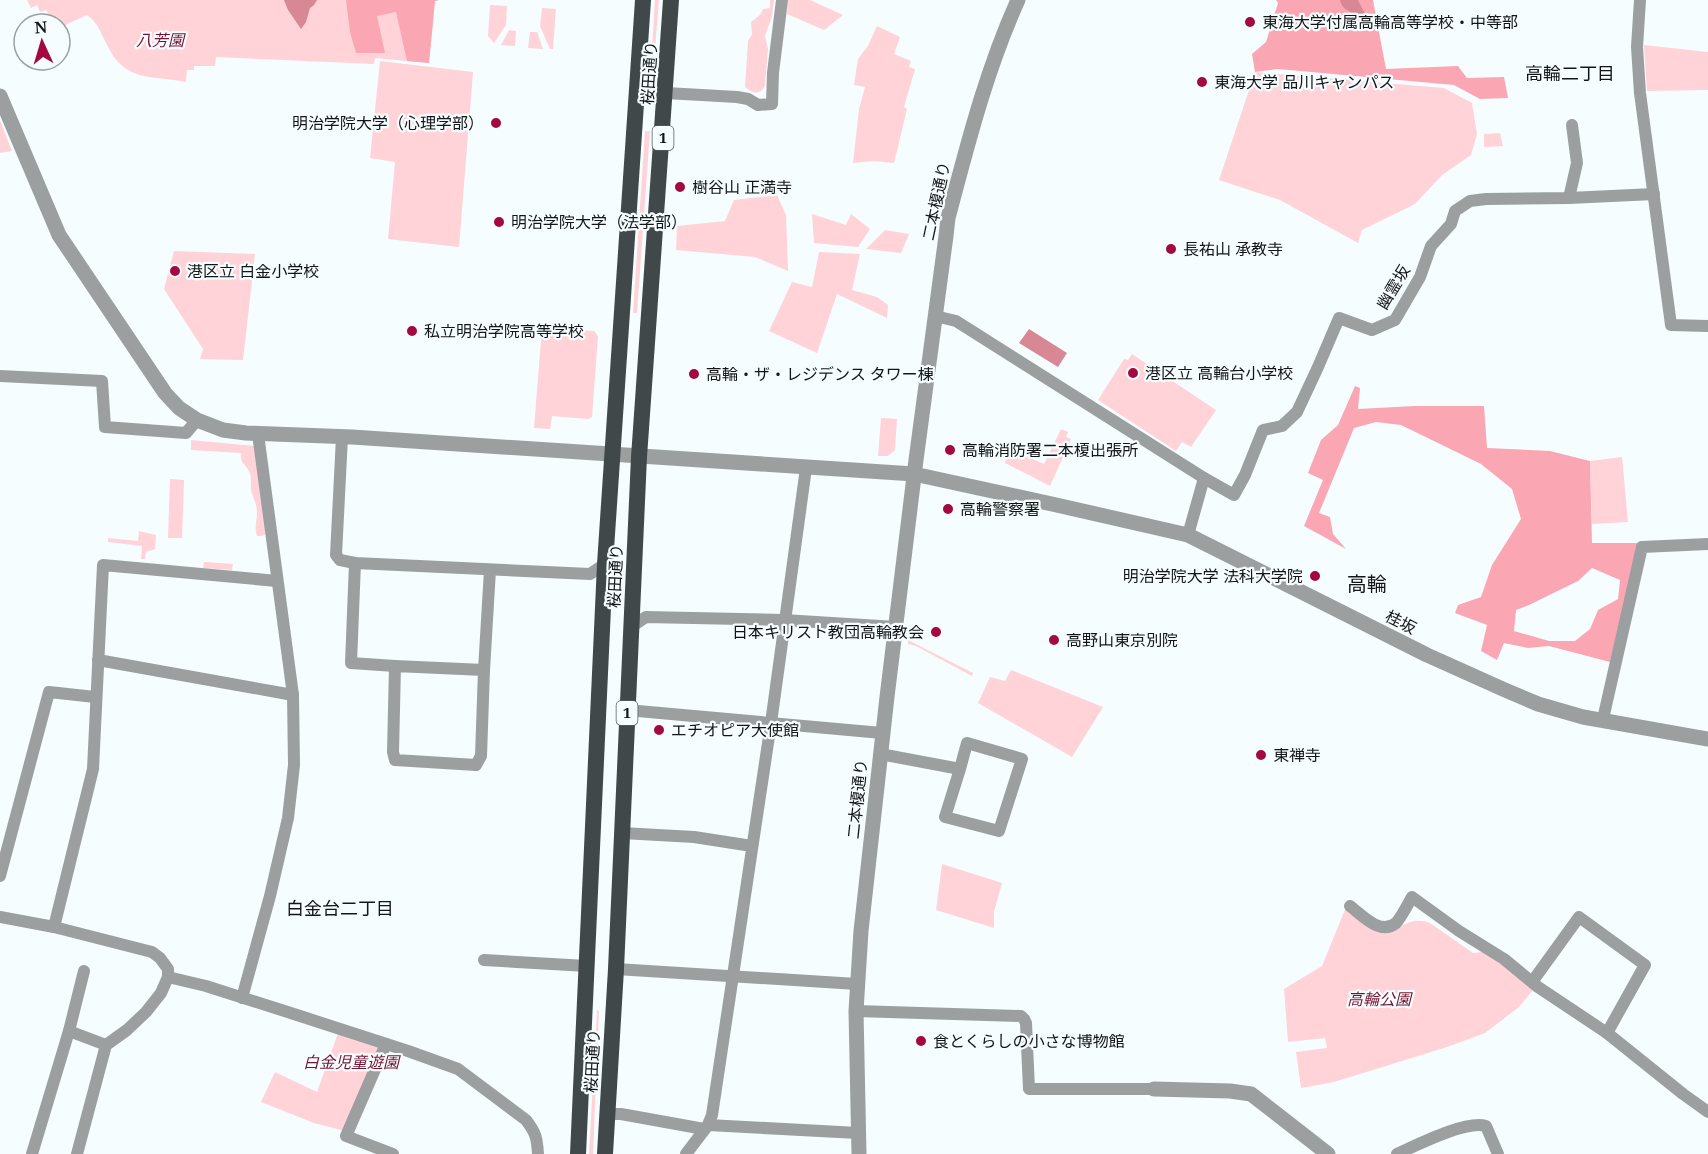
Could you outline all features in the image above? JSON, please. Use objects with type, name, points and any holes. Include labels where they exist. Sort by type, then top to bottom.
[{"type":"highway","name":"桜田通り","points":[[578,1154],[605,564],[643,0]]},
{"type":"highway","name":"桜田通り","points":[[605,1154],[616,969],[639,457],[671,0]]},
{"type":"highway","points":[[639,57],[668,59]]},
{"type":"street","points":[[666,93],[737,97],[748,99],[758,105],[772,104],[773,73],[782,0]]},
{"type":"street","points":[[1640,0],[1637,47],[1640,93],[1671,325],[1708,326]]},
{"type":"street","name":"二本榎通り","points":[[859,1154],[856,1011],[861,931],[882,733],[948,218],[982,92],[1015,1]]},
{"type":"street","points":[[0,96],[52,222],[63,242],[165,393],[179,408],[197,420],[223,430],[258,434],[342,436],[914,474]]},
{"type":"street","points":[[1569,198],[1577,164],[1572,125]]},
{"type":"street","name":"幽霊坂","points":[[1203,478],[1233,495],[1245,475],[1263,430],[1282,426],[1297,412],[1339,318],[1372,330],[1395,320],[1420,277],[1431,246],[1451,224],[1455,211],[1470,201],[1654,194]]},
{"type":"street","points":[[935,316],[956,321],[1203,478],[1188,535]]},
{"type":"street","points":[[0,376],[102,381],[105,428],[186,433],[197,420]]},
{"type":"street","points":[[242,998],[270,896],[288,818],[294,765],[292,695],[258,434]]},
{"type":"street","points":[[342,436],[336,555],[340,560],[355,563],[590,574],[605,564]]},
{"type":"street","points":[[686,1154],[712,1115],[771,723],[806,468]]},
{"type":"street","name":"桂坂","points":[[914,474],[1188,535],[1427,655],[1505,690],[1583,717],[1708,739]]},
{"type":"street","points":[[1603,719],[1642,547],[1708,544]]},
{"type":"street","points":[[355,563],[351,663],[484,670]]},
{"type":"street","points":[[54,927],[93,769],[103,565],[277,581]]},
{"type":"street","points":[[395,666],[393,752],[395,760],[476,765],[480,760],[484,717],[484,670],[490,570]]},
{"type":"street","points":[[631,627],[646,617],[784,620],[896,627]]},
{"type":"street","points":[[98,660],[292,695]]},
{"type":"street","points":[[0,876],[49,692],[95,697]]},
{"type":"street","points":[[627,710],[882,733]]},
{"type":"street","points":[[967,743],[1022,759],[999,831],[945,817],[960,769],[967,743]]},
{"type":"street","points":[[880,754],[960,769]]},
{"type":"street","points":[[622,833],[694,837],[752,846]]},
{"type":"street","points":[[1350,906],[1378,927],[1385,928],[1396,923],[1412,897],[1459,931],[1504,959],[1532,982],[1606,1033],[1708,1112]]},
{"type":"street","points":[[0,917],[54,927],[152,952],[168,969],[168,977],[161,993],[146,1012],[106,1045],[77,1154]]},
{"type":"street","points":[[1532,982],[1579,917],[1645,965],[1606,1033]]},
{"type":"street","points":[[484,960],[587,966]]},
{"type":"street","points":[[616,969],[857,984]]},
{"type":"street","points":[[32,1154],[69,1031],[84,971]]},
{"type":"street","points":[[168,977],[206,986],[386,1044],[458,1070],[526,1120],[535,1131],[538,1154]]},
{"type":"street","points":[[856,1011],[1021,1016],[1026,1023],[1029,1089],[1154,1089],[1230,1091],[1251,1094],[1328,1154]]},
{"type":"street","points":[[69,1031],[106,1045]]},
{"type":"street","points":[[386,1044],[346,1136],[393,1154]]},
{"type":"street","points":[[607,1114],[621,1114],[706,1127],[858,1133]]},
{"type":"street","points":[[1397,1154],[1470,1125],[1481,1124],[1486,1126],[1498,1154]]},
{"type":"green space","name":"八芳園","points":[[27,0],[439,0],[435,1],[429,63],[375,58],[374,64],[216,57],[215,66],[194,66],[194,70],[187,70],[186,82],[140,75],[122,66],[114,57],[97,25],[87,15],[72,22],[72,12],[47,12],[46,10],[40,12],[37,5],[31,8]]},
{"type":"green space","points":[[655,0],[659,0],[655,49],[652,48]]},
{"type":"green space","points":[[770,0],[774,0],[772,16],[765,36],[768,49],[765,86],[755,92],[745,87],[748,41],[752,34],[751,22],[760,15],[763,9],[770,8]]},
{"type":"green space","points":[[788,0],[810,0],[843,15],[824,30],[787,14]]},
{"type":"green space","points":[[490,5],[507,6],[506,25],[494,43],[488,36]]},
{"type":"green space","points":[[542,8],[556,9],[553,49],[550,49],[540,26]]},
{"type":"green space","points":[[877,26],[900,37],[894,54],[911,61],[909,67],[915,69],[904,107],[907,109],[894,163],[874,161],[853,163],[859,109],[865,87],[854,85],[858,59],[868,46]]},
{"type":"green space","points":[[509,30],[516,31],[515,46],[501,45]]},
{"type":"green space","points":[[530,32],[537,32],[543,49],[528,48]]},
{"type":"green space","points":[[1644,45],[1708,52],[1708,90],[1647,91]]},
{"type":"green space","points":[[380,61],[473,72],[459,247],[388,239],[395,162],[370,158]]},
{"type":"green space","points":[[1255,72],[1444,88],[1472,103],[1477,134],[1471,155],[1442,175],[1415,204],[1362,230],[1358,243],[1280,200],[1219,180]]},
{"type":"green space","points":[[0,120],[12,151],[0,153]]},
{"type":"green space","points":[[645,131],[650,131],[637,313],[633,313]]},
{"type":"green space","points":[[1500,133],[1503,146],[1484,147],[1484,134]]},
{"type":"green space","points":[[777,195],[786,215],[788,271],[755,257],[676,250],[677,226],[725,221],[734,200]]},
{"type":"green space","points":[[812,214],[846,225],[851,214],[870,229],[858,247],[814,243]]},
{"type":"green space","points":[[885,230],[909,234],[901,253],[866,249]]},
{"type":"green space","points":[[174,251],[255,254],[243,360],[200,359],[203,349],[164,289]]},
{"type":"green space","points":[[819,252],[860,254],[852,290],[877,297],[888,305],[887,318],[837,294],[817,353],[769,331],[792,282],[812,287]]},
{"type":"green space","points":[[542,328],[594,331],[598,336],[592,417],[588,419],[552,416],[550,429],[534,428]]},
{"type":"green space","points":[[1132,354],[1216,410],[1191,447],[1182,442],[1176,451],[1098,400],[1124,359],[1128,360]]},
{"type":"green space","points":[[881,418],[897,419],[895,450],[888,456],[878,456]]},
{"type":"green space","points":[[1061,429],[1068,432],[1066,437],[1071,439],[1050,486],[1005,463],[1008,454],[1026,456],[1044,464]]},
{"type":"green space","points":[[191,440],[255,446],[266,534],[257,536],[257,509],[251,487],[251,476],[241,460],[241,453],[191,450]]},
{"type":"green space","points":[[1622,457],[1628,522],[1592,524],[1590,461]]},
{"type":"green space","points":[[170,479],[184,480],[182,538],[168,538]]},
{"type":"green space","points":[[139,531],[156,535],[155,549],[146,552],[145,559],[141,559],[142,546],[108,542],[108,538],[138,541]]},
{"type":"green space","points":[[204,562],[233,564],[232,570],[203,568]]},
{"type":"green space","points":[[908,640],[973,673],[972,676],[908,644]]},
{"type":"green space","points":[[1011,670],[1103,707],[1072,757],[978,703],[990,677],[1005,681]]},
{"type":"green space","points":[[942,864],[1002,883],[994,912],[994,928],[936,910]]},
{"type":"green space","name":"高輪公園","points":[[1346,907],[1384,933],[1413,922],[1430,923],[1473,953],[1482,952],[1507,967],[1534,989],[1519,1007],[1485,1033],[1334,1082],[1301,1088],[1296,1052],[1327,1048],[1325,1038],[1288,1042],[1284,989],[1322,966]]},
{"type":"green space","points":[[597,1010],[599,1011],[593,1154],[589,1154]]},
{"type":"green space","name":"白金児童遊園","points":[[338,1033],[377,1045],[380,1051],[345,1131],[314,1123],[261,1102],[275,1072],[317,1092]]},
{"type":"shaded area","points":[[284,0],[317,0],[310,8],[306,22],[301,29],[288,10]]},
{"type":"shaded area","points":[[346,0],[439,0],[435,1],[429,63],[407,61],[396,12],[377,16],[385,53],[356,53],[350,32]]},
{"type":"shaded area","points":[[1276,0],[1373,0],[1386,69],[1458,66],[1467,78],[1504,77],[1508,98],[1480,99],[1454,85],[1278,69],[1255,72],[1252,54],[1266,42],[1278,3]]},
{"type":"shaded area","points":[[1340,0],[1358,0],[1370,18],[1370,26],[1364,27],[1355,20],[1356,17],[1343,6]]},
{"type":"shaded area","points":[[1029,329],[1067,353],[1058,367],[1019,343]]},
{"type":"shaded area","points":[[1355,386],[1360,388],[1358,409],[1484,406],[1487,448],[1550,451],[1590,461],[1592,543],[1638,543],[1610,662],[1549,646],[1528,648],[1504,643],[1497,660],[1481,651],[1487,625],[1455,613],[1458,605],[1481,597],[1492,565],[1521,519],[1512,489],[1481,464],[1401,425],[1376,422],[1354,428],[1319,513],[1330,517],[1333,534],[1346,549],[1304,526],[1323,480],[1308,473],[1321,440],[1338,425]],"holes":[[[1592,568],[1620,580],[1618,599],[1598,610],[1590,629],[1575,641],[1549,641],[1514,631],[1516,610],[1578,581]]]},
{"type":"place","name":"東海大学付属高輪高等学校・中等部","points":[[1250,22]]},
{"type":"place","name":"東海大学 品川キャンパス","points":[[1202,82]]},
{"type":"place","name":"明治学院大学（心理学部）","points":[[496,123]]},
{"type":"place","name":"樹谷山 正満寺","points":[[680,187]]},
{"type":"place","name":"明治学院大学（法学部）","points":[[499,222]]},
{"type":"place","name":"長祐山 承教寺","points":[[1171,249]]},
{"type":"place","name":"港区立 白金小学校","points":[[175,271]]},
{"type":"place","name":"私立明治学院高等学校","points":[[412,331]]},
{"type":"place","name":"港区立 高輪台小学校","points":[[1133,373]]},
{"type":"place","name":"高輪・ザ・レジデンス タワー棟","points":[[694,374]]},
{"type":"place","name":"高輪消防署二本榎出張所","points":[[950,450]]},
{"type":"place","name":"高輪警察署","points":[[948,509]]},
{"type":"place","name":"明治学院大学 法科大学院","points":[[1315,576]]},
{"type":"place","name":"日本キリスト教団高輪教会","points":[[936,632]]},
{"type":"place","name":"高野山東京別院","points":[[1054,640]]},
{"type":"place","name":"エチオピア大使館","points":[[659,730]]},
{"type":"place","name":"東禅寺","points":[[1261,755]]},
{"type":"place","name":"食とくらしの小さな博物館","points":[[921,1041]]},
{"type":"district","name":"高輪二丁目","points":[[1570,74]]},
{"type":"district","name":"高輪","points":[[1367,584]]},
{"type":"district","name":"白金台二丁目","points":[[340,909]]}]
